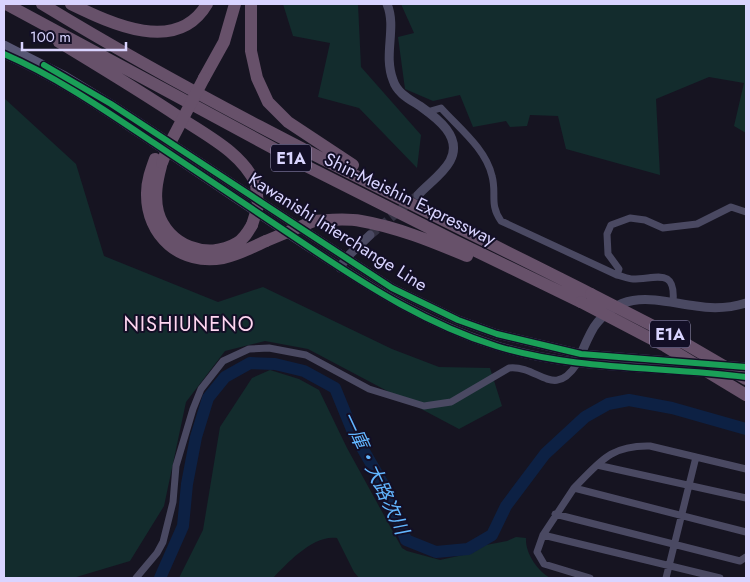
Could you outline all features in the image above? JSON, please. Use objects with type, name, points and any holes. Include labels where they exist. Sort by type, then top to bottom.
[{"type":"highway","name":"Shin-Meishin Expressway","points":[[6,4],[308,167],[455,241],[584,300],[667,333],[746,378]]},
{"type":"highway","name":"Shin-Meishin Expressway","points":[[42,4],[226,108],[400,197],[584,300]]},
{"type":"highway","points":[[71,4],[123,26],[153,32],[173,32],[189,24],[202,12],[207,4]]},
{"type":"highway","points":[[227,4],[226,13],[200,76],[148,183],[148,206],[155,228],[172,248],[198,259],[212,259],[232,255],[314,222],[341,219],[360,221],[394,229],[584,300]]},
{"type":"highway","points":[[200,76],[224,42],[235,4]]},
{"type":"highway","points":[[250,4],[252,51],[257,78],[268,102],[288,122],[351,164],[386,183],[400,197]]},
{"type":"highway","points":[[31,17],[53,38],[129,84],[225,148],[241,162],[252,174],[256,184],[258,206],[252,226],[246,235],[237,243],[218,250],[202,250],[187,246],[174,238],[164,226],[158,212],[158,161]]},
{"type":"highway","name":"E1A","points":[[584,300],[707,370],[746,395]]},
{"type":"main road","name":"Kawanishi Interchange Line","points":[[4,45],[65,76],[111,104],[392,288],[458,320],[497,334],[581,354],[746,367]]},
{"type":"main road","name":"Kawanishi Interchange Line","points":[[4,54],[63,85],[109,113],[340,268],[391,300],[425,318],[495,346],[533,356],[577,364],[693,372],[746,378]]},
{"type":"street","points":[[387,4],[391,18],[388,58],[394,83],[402,95],[443,125],[449,133],[452,142],[453,153],[445,168],[418,194]]},
{"type":"street","points":[[427,112],[441,108],[477,148],[487,163],[493,177],[493,207],[501,221],[617,275],[632,279],[658,276],[665,278],[671,282],[674,289],[673,302]]},
{"type":"street","points":[[617,275],[618,269],[608,254],[607,234],[611,225],[630,218],[646,220],[662,228],[697,224],[731,207],[746,212]]},
{"type":"street","points":[[340,268],[346,258],[370,236]]},
{"type":"street","points":[[136,578],[163,542],[174,502],[176,466],[201,389],[223,361],[249,349],[270,348],[306,355],[369,389],[424,406],[451,402],[509,368],[517,367],[551,380],[561,380],[569,375],[577,364],[593,329],[600,320],[628,301],[646,298],[697,307],[722,308],[746,303]]},
{"type":"street","points":[[590,578],[544,564],[537,552],[543,535],[574,488],[611,454],[635,445],[650,446],[746,469]]},
{"type":"street","points":[[666,578],[696,457]]},
{"type":"street","points":[[597,465],[746,498]]},
{"type":"street","points":[[574,488],[746,532]]},
{"type":"street","points":[[556,514],[673,545],[740,560],[746,557]]},
{"type":"street","points":[[543,535],[720,578]]},
{"type":"green space","points":[[283,4],[358,4],[361,67],[421,135],[417,168],[359,108],[318,97],[330,43],[293,36]]},
{"type":"green space","points":[[401,4],[746,4],[746,133],[734,126],[744,83],[709,77],[656,99],[660,175],[566,149],[558,116],[530,115],[527,126],[510,127],[506,121],[473,127],[460,95],[433,101],[405,89],[398,37],[414,33]]},
{"type":"green space","points":[[4,98],[76,164],[104,256],[218,302],[263,287],[392,349],[439,367],[490,368],[502,406],[459,429],[308,349],[265,341],[225,351],[186,402],[164,506],[130,561],[73,578],[4,578]]},
{"type":"green space","points":[[270,370],[299,379],[319,390],[347,448],[402,548],[440,560],[472,553],[486,545],[507,541],[516,537],[526,538],[526,544],[533,561],[541,571],[551,578],[359,578],[337,538],[328,538],[310,545],[273,578],[179,578],[203,530],[220,427],[252,378]]},
{"type":"waterway","name":"一庫・大路次川","points":[[160,578],[183,526],[187,484],[196,437],[208,398],[225,377],[250,363],[275,364],[304,371],[335,388],[353,432],[387,491],[406,540],[436,552],[468,549],[492,535],[506,506],[545,454],[585,417],[608,404],[629,400],[672,408],[746,429]]},
{"type":"tunnel","points":[[370,235],[418,195]]},
{"type":"cycle path","points":[[4,54],[43,73],[99,107],[356,278],[401,304],[447,327],[496,346],[557,360],[746,377]]},
{"type":"cycle path","points":[[44,65],[111,104],[392,288],[458,320],[497,334],[581,354],[746,367]]},
{"type":"district","name":"NISHIUNENO","points":[[189,324]]}]
